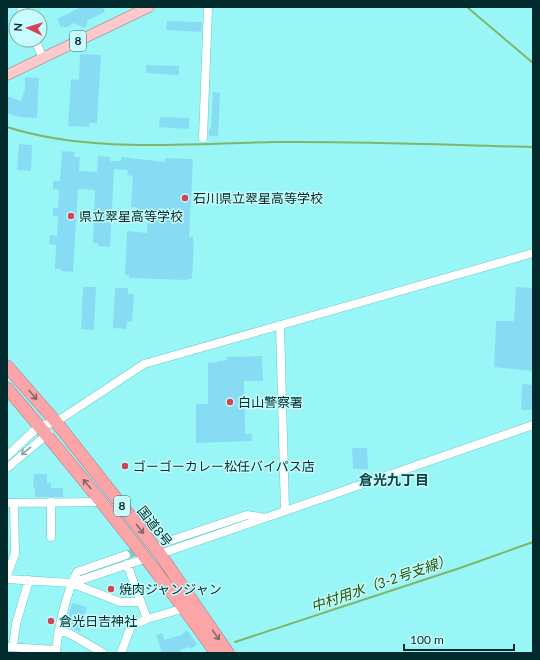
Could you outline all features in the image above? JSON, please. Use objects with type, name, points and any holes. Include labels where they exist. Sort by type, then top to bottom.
[{"type":"highway","name":"国道8号","points":[[7,366],[56,422],[161,549],[228,653]]},
{"type":"highway","name":"国道8号","points":[[7,388],[147,558],[185,608],[216,653]]},
{"type":"main road","name":"8","points":[[7,75],[149,7]]},
{"type":"street","points":[[203,138],[208,7]]},
{"type":"street","points":[[39,48],[43,58]]},
{"type":"street","points":[[7,456],[144,364],[533,253]]},
{"type":"street","points":[[280,325],[285,511]]},
{"type":"street","points":[[161,549],[265,518],[533,425]]},
{"type":"street","points":[[7,468],[43,431]]},
{"type":"street","points":[[51,537],[52,502]]},
{"type":"street","points":[[7,575],[15,554],[10,503],[102,502]]},
{"type":"street","points":[[30,580],[10,647],[56,651],[60,630],[77,572],[126,555]]},
{"type":"street","points":[[72,585],[81,580],[147,558]]},
{"type":"street","points":[[127,564],[147,619]]},
{"type":"street","points":[[7,579],[72,585],[120,602],[140,602]]},
{"type":"street","points":[[120,653],[131,626],[147,619],[185,608]]},
{"type":"street","points":[[60,630],[72,635],[103,653]]},
{"type":"building","points":[[81,7],[103,7],[105,12],[88,20],[85,28],[74,23],[65,28],[64,26],[61,27],[57,19]]},
{"type":"building","points":[[167,21],[202,22],[201,32],[166,30]]},
{"type":"building","points":[[80,54],[101,55],[97,123],[89,123],[89,127],[68,126],[71,79],[79,80]]},
{"type":"building","points":[[146,65],[179,66],[179,75],[146,73]]},
{"type":"building","points":[[25,77],[39,78],[37,118],[19,117],[7,113],[7,96],[21,101],[25,89]]},
{"type":"building","points":[[213,92],[220,93],[218,136],[209,136],[209,129],[211,129]]},
{"type":"building","points":[[160,117],[189,118],[189,129],[159,127]]},
{"type":"building","points":[[19,144],[32,145],[31,171],[17,170]]},
{"type":"building","points":[[62,151],[75,152],[74,157],[80,157],[79,171],[97,172],[98,156],[110,157],[110,161],[121,161],[121,157],[165,162],[165,158],[193,159],[189,237],[193,237],[194,242],[192,279],[129,278],[129,275],[125,275],[127,231],[147,233],[148,211],[137,210],[137,207],[131,207],[133,176],[127,175],[128,170],[114,169],[110,247],[98,246],[98,243],[93,243],[95,190],[78,189],[73,272],[55,269],[56,245],[49,244],[50,235],[57,236],[58,216],[53,216],[53,208],[58,208],[59,190],[53,189],[53,181],[60,181]]},
{"type":"building","points":[[83,287],[96,287],[94,330],[81,329]]},
{"type":"building","points":[[516,287],[533,288],[533,371],[494,367],[496,321],[514,321]]},
{"type":"building","points":[[115,288],[128,288],[128,294],[134,294],[132,322],[127,322],[126,329],[113,328]]},
{"type":"building","points":[[262,356],[263,381],[244,381],[245,434],[252,434],[252,441],[196,443],[196,404],[208,404],[208,363],[227,360],[227,357]]},
{"type":"building","points":[[522,384],[533,385],[532,410],[521,410]]},
{"type":"building","points":[[352,448],[367,448],[368,469],[353,469]]},
{"type":"building","points":[[34,474],[47,474],[47,483],[51,483],[51,488],[63,488],[63,497],[35,497],[35,488],[33,488]]},
{"type":"building","points":[[72,603],[87,607],[80,632],[66,626]]},
{"type":"building","points":[[187,630],[197,644],[191,649],[189,647],[180,650],[181,653],[162,653],[156,635],[162,633],[164,640],[181,635]]},
{"type":"waterway","points":[[467,7],[533,63]]},
{"type":"waterway","points":[[7,127],[73,141],[107,144],[176,145],[342,142],[533,147]]},
{"type":"waterway","name":"中村用水（3-2号支線）","points":[[235,642],[460,568],[533,542]]},
{"type":"tunnel","points":[[126,555],[158,545]]},
{"type":"place","name":"石川県立翠星高等学校","points":[[185,198]]},
{"type":"place","name":"県立翠星高等学校","points":[[71,216]]},
{"type":"place","name":"白山警察署","points":[[230,402]]},
{"type":"place","name":"ゴーゴーカレー松任バイパス店","points":[[125,466]]},
{"type":"place","name":"焼肉ジャンジャン","points":[[111,589]]},
{"type":"place","name":"倉光日吉神社","points":[[51,621]]},
{"type":"district","name":"倉光九丁目","points":[[394,480]]}]
